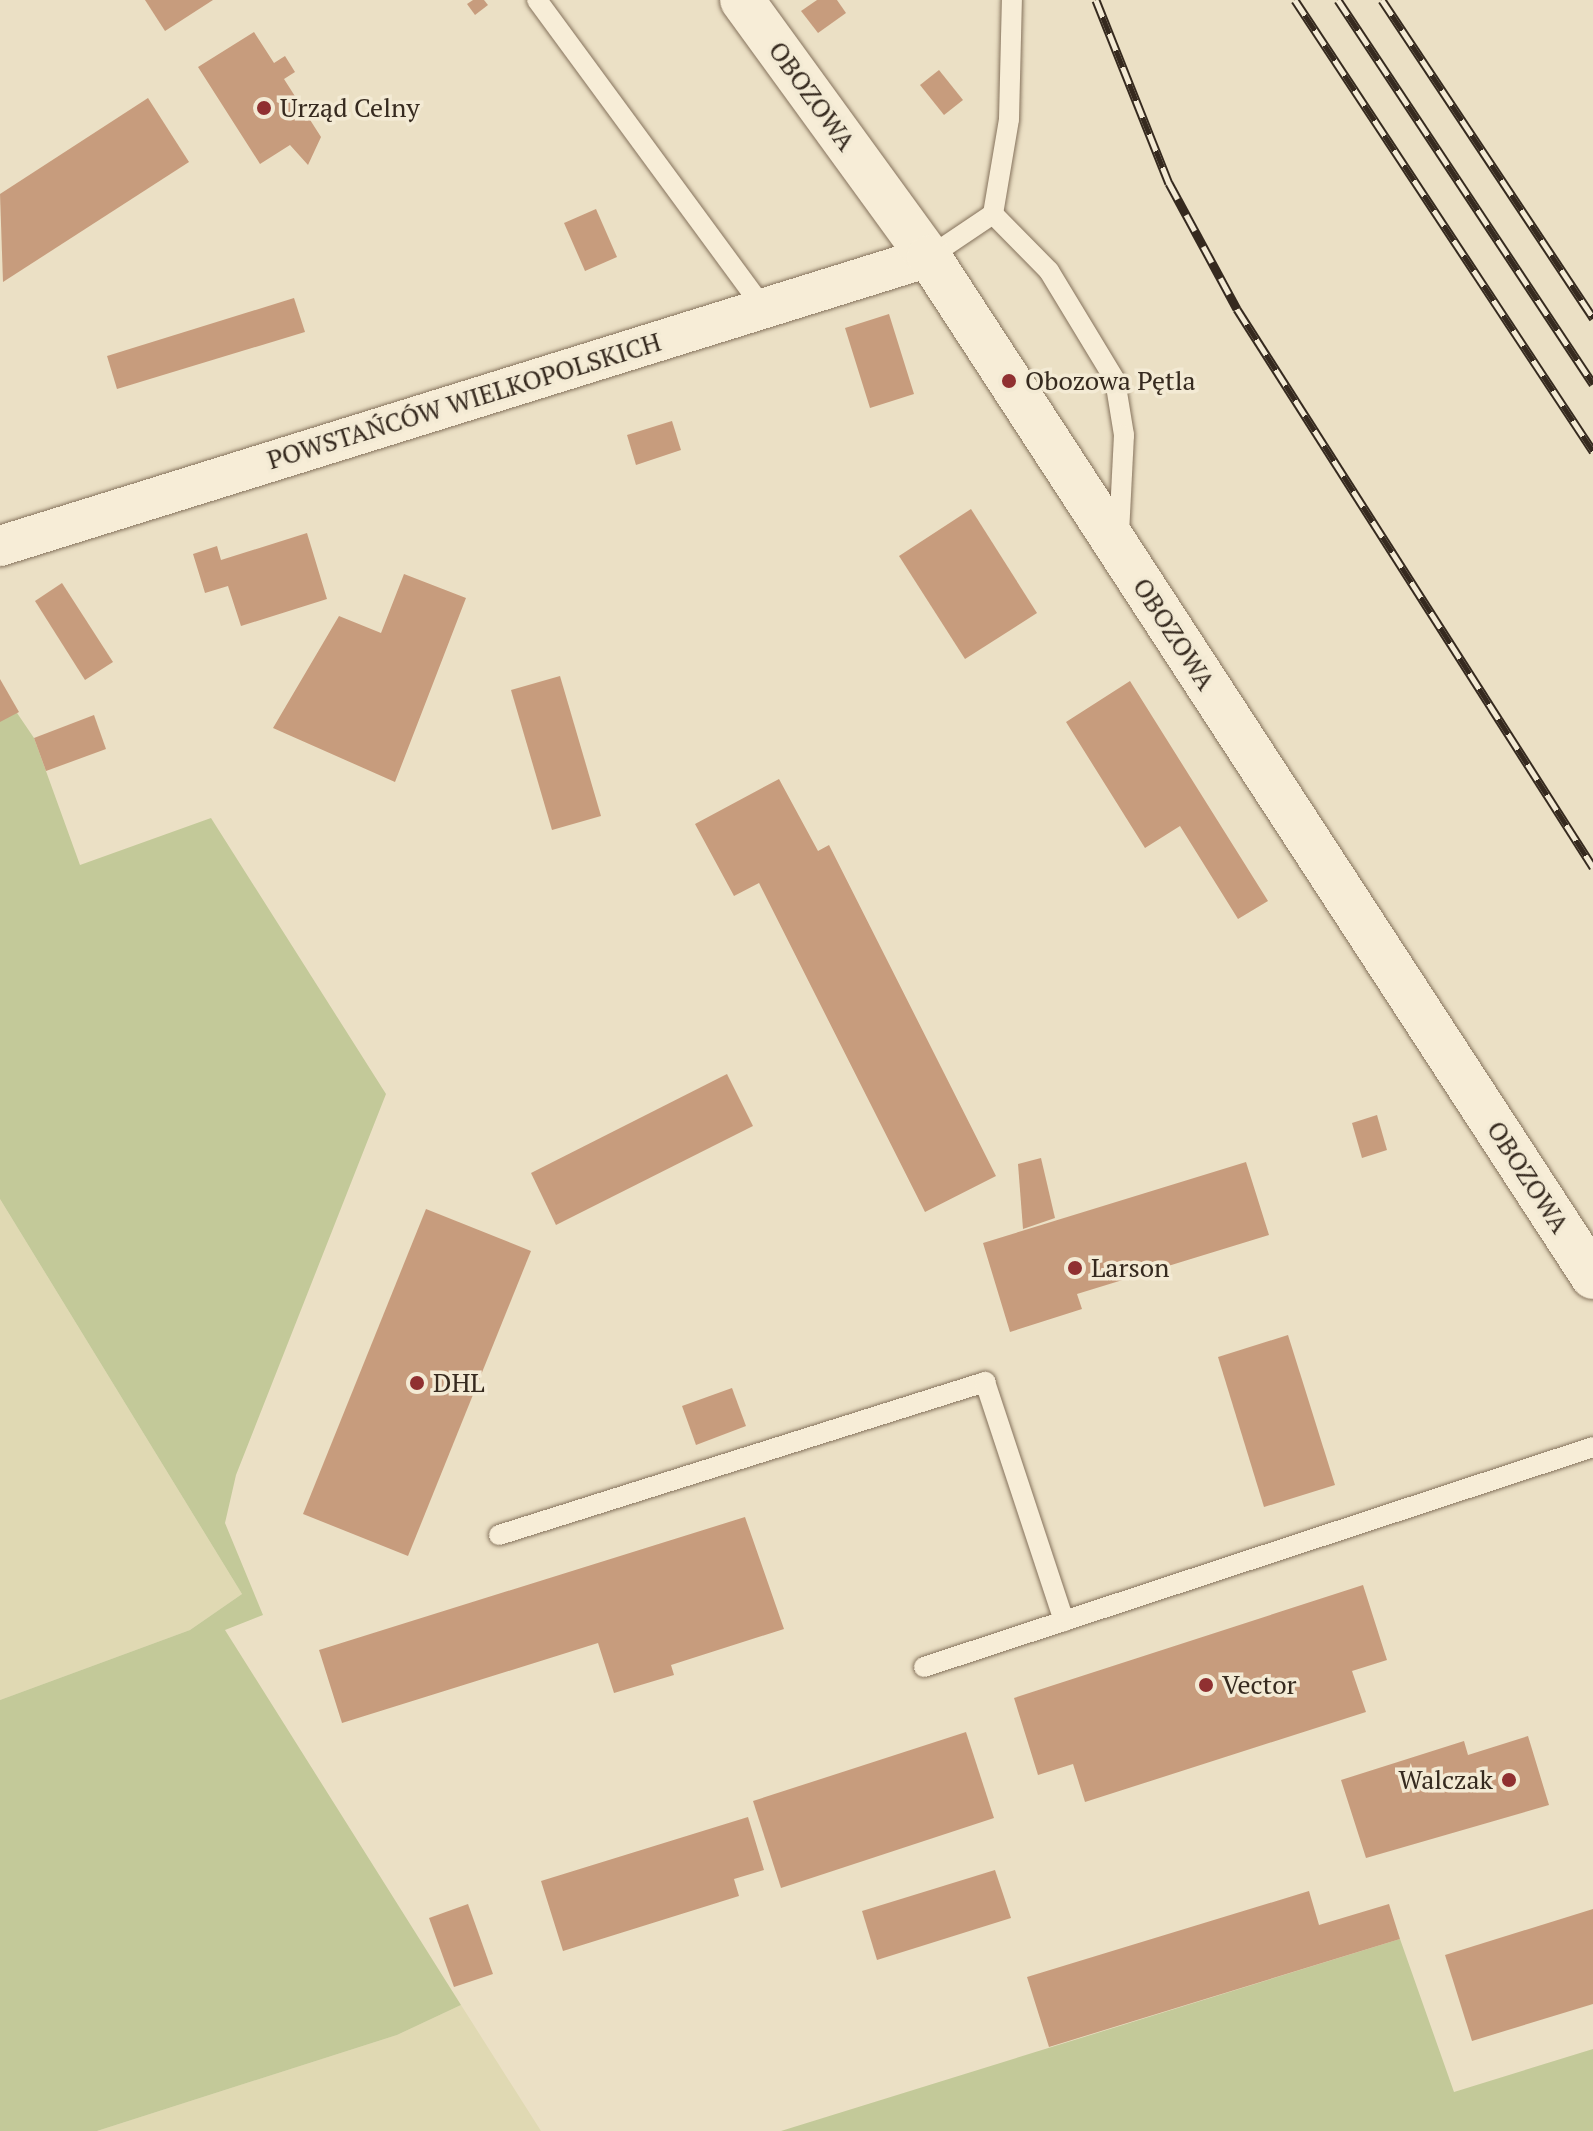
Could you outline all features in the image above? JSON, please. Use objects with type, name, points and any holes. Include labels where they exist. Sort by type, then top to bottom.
[{"type":"street","name":"OBOZOWA","points":[[742,0],[929,257],[1593,1277]]},
{"type":"street","name":"POWSTAŃCÓW WIELKOPOLSKICH","points":[[0,546],[929,257]]},
{"type":"lane","points":[[537,0],[763,308]]},
{"type":"lane","points":[[929,257],[993,214],[1009,119],[1012,0]]},
{"type":"lane","points":[[993,214],[1049,271],[1115,380],[1124,435],[1118,549]]},
{"type":"lane","points":[[499,1535],[985,1382],[1064,1621]]},
{"type":"lane","points":[[924,1667],[1593,1447]]},
{"type":"shaded area","points":[[0,1199],[242,1594],[190,1630],[0,1700]]},
{"type":"shaded area","points":[[461,2005],[541,2131],[97,2131],[397,2035]]},
{"type":"green space","points":[[15,710],[34,738],[80,865],[211,818],[386,1094],[236,1475],[225,1523],[263,1615],[225,1630],[461,2005],[397,2035],[97,2131],[0,2131],[0,1700],[190,1630],[242,1594],[0,1199],[0,718]]},
{"type":"green space","points":[[1400,1939],[1454,2092],[1593,2049],[1593,2131],[781,2131]]},
{"type":"building","points":[[145,0],[213,0],[165,31]]},
{"type":"building","points":[[473,0],[484,0],[488,5],[475,15],[467,4]]},
{"type":"building","points":[[817,0],[837,0],[846,13],[818,33],[801,11]]},
{"type":"building","name":"Urząd Celny","points":[[254,32],[274,63],[285,56],[295,72],[284,79],[321,137],[308,165],[290,145],[260,164],[198,67]]},
{"type":"building","points":[[939,70],[963,100],[944,115],[920,85]]},
{"type":"building","points":[[148,98],[189,162],[3,282],[0,194]]},
{"type":"building","points":[[596,209],[617,257],[585,271],[564,223]]},
{"type":"building","points":[[294,298],[305,332],[117,389],[107,356]]},
{"type":"building","points":[[889,314],[914,394],[870,408],[845,328]]},
{"type":"building","points":[[672,421],[681,450],[636,465],[627,435]]},
{"type":"building","points":[[971,509],[1037,613],[965,659],[899,556]]},
{"type":"building","points":[[307,533],[327,599],[241,626],[228,586],[205,593],[193,554],[217,546],[221,560]]},
{"type":"building","points":[[404,574],[466,598],[395,782],[273,728],[339,616],[381,633]]},
{"type":"building","points":[[62,583],[113,662],[85,680],[35,601]]},
{"type":"building","points":[[560,676],[601,816],[552,830],[511,690]]},
{"type":"building","points":[[0,679],[19,712],[0,722]]},
{"type":"building","points":[[1130,681],[1268,901],[1238,919],[1180,826],[1145,848],[1066,722]]},
{"type":"building","points":[[94,715],[106,749],[46,771],[34,738]]},
{"type":"building","points":[[779,779],[818,851],[829,845],[996,1176],[925,1212],[759,883],[734,896],[695,824]]},
{"type":"building","points":[[727,1074],[753,1126],[556,1225],[531,1173]]},
{"type":"building","points":[[1377,1115],[1387,1150],[1362,1158],[1352,1123]]},
{"type":"building","points":[[1041,1158],[1055,1218],[1023,1229],[1018,1164]]},
{"type":"building","name":"Larson","points":[[1246,1162],[1269,1235],[1077,1294],[1082,1309],[1010,1332],[983,1243]]},
{"type":"building","name":"DHL","points":[[426,1209],[531,1251],[408,1556],[303,1514]]},
{"type":"building","points":[[1288,1335],[1335,1485],[1264,1507],[1218,1357]]},
{"type":"building","points":[[732,1388],[746,1426],[696,1445],[682,1406]]},
{"type":"building","points":[[745,1517],[784,1629],[671,1665],[674,1675],[614,1693],[598,1643],[342,1723],[319,1650]]},
{"type":"building","name":"Vector","points":[[1363,1585],[1387,1660],[1352,1671],[1366,1712],[1085,1802],[1073,1764],[1038,1775],[1014,1698]]},
{"type":"building","points":[[966,1732],[994,1818],[781,1888],[753,1801]]},
{"type":"building","points":[[1528,1736],[1549,1805],[1366,1858],[1341,1780],[1464,1741],[1468,1755]]},
{"type":"building","points":[[748,1817],[764,1870],[734,1879],[739,1896],[563,1951],[541,1881]]},
{"type":"building","points":[[995,1870],[1011,1918],[877,1960],[862,1911]]},
{"type":"building","points":[[1309,1891],[1319,1925],[1389,1904],[1400,1939],[1049,2047],[1027,1977]]},
{"type":"building","points":[[468,1904],[493,1974],[454,1987],[429,1918]]},
{"type":"building","points":[[1593,1909],[1593,2004],[1472,2041],[1445,1955]]},
{"type":"railway","points":[[1096,0],[1169,183],[1237,309],[1593,867]]},
{"type":"railway","points":[[1295,0],[1593,451]]},
{"type":"railway","points":[[1338,0],[1593,384]]},
{"type":"railway","points":[[1382,0],[1593,318]]},
{"type":"place","name":"Urząd Celny","points":[[264,108]]},
{"type":"place","name":"Obozowa Pętla","points":[[1009,381]]},
{"type":"place","name":"Larson","points":[[1075,1268]]},
{"type":"place","name":"DHL","points":[[417,1383]]},
{"type":"place","name":"Vector","points":[[1206,1685]]},
{"type":"place","name":"Walczak","points":[[1509,1780]]}]
